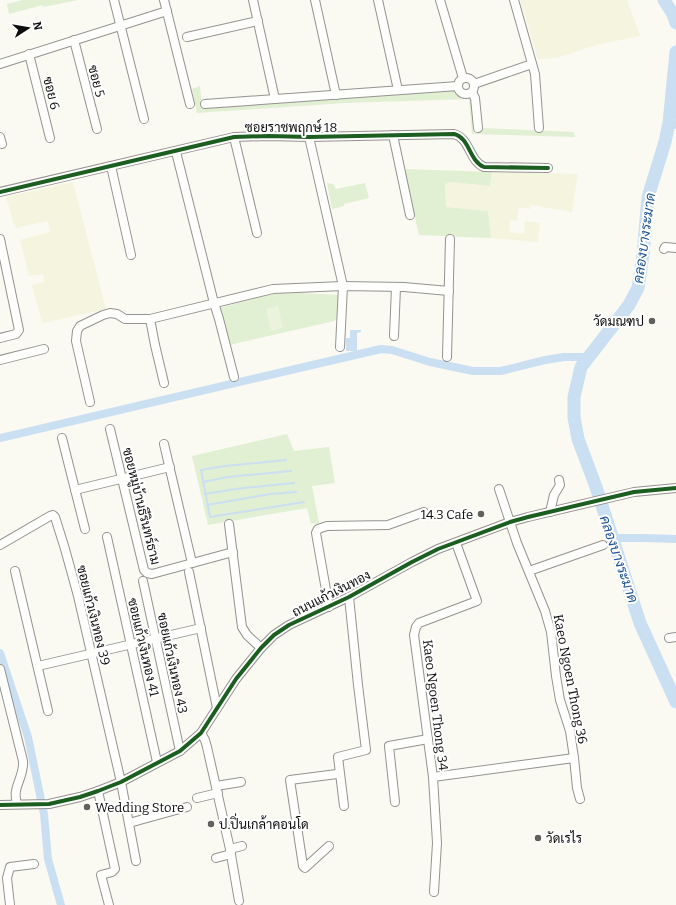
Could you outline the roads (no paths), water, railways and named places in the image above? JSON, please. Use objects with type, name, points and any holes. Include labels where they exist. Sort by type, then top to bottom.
[{"type":"street","points":[[114,0],[144,119]]},
{"type":"street","points":[[164,0],[190,104]]},
{"type":"street","points":[[253,0],[275,99]]},
{"type":"street","points":[[315,0],[336,95]]},
{"type":"street","points":[[378,0],[398,90]]},
{"type":"street","points":[[440,0],[463,78]]},
{"type":"street","points":[[514,0],[535,74],[539,128]]},
{"type":"street","points":[[0,64],[167,11]]},
{"type":"street","points":[[187,37],[258,21]]},
{"type":"street","name":"ซอย 5","points":[[74,40],[97,129]]},
{"type":"street","name":"ซอย 6","points":[[29,54],[50,138]]},
{"type":"street","points":[[463,78],[459,82],[459,90],[463,93],[469,94],[473,88],[532,64]]},
{"type":"street","points":[[463,78],[471,79],[475,98],[478,128]]},
{"type":"street","points":[[205,104],[458,86]]},
{"type":"street","points":[[393,135],[410,215]]},
{"type":"street","name":"ซอยราชพฤกษ์ 18","points":[[0,192],[176,152],[234,137],[458,135],[464,140],[480,165],[548,168]]},
{"type":"street","points":[[234,137],[257,233]]},
{"type":"street","points":[[309,137],[342,286],[340,347]]},
{"type":"street","points":[[176,152],[234,377]]},
{"type":"street","points":[[110,166],[131,255]]},
{"type":"street","points":[[447,357],[450,239]]},
{"type":"street","points":[[0,240],[19,330],[16,334],[0,338]]},
{"type":"street","points":[[664,248],[676,248]]},
{"type":"street","points":[[90,402],[76,341],[77,331],[80,326],[88,321],[110,313],[117,314],[125,319],[150,319],[273,289],[342,286],[449,290]]},
{"type":"street","points":[[394,336],[396,287]]},
{"type":"street","points":[[150,319],[164,382]]},
{"type":"street","points":[[0,360],[44,349]]},
{"type":"street","name":"ซอยหมู่บ้านธีรินทร์ธาม","points":[[110,429],[144,570],[147,574],[152,574],[233,552]]},
{"type":"street","points":[[62,438],[85,529]]},
{"type":"street","points":[[164,444],[192,563]]},
{"type":"street","points":[[75,490],[170,467]]},
{"type":"street","points":[[550,512],[554,494],[560,484],[559,480]]},
{"type":"street","name":"ถนนแก้วเงินทอง","points":[[0,805],[49,804],[98,792],[122,782],[180,750],[201,733],[236,679],[261,648],[274,635],[438,549],[510,522],[634,492],[676,488]]},
{"type":"street","name":"Kaeo Ngoen Thong 36","points":[[499,489],[528,571],[545,611],[551,632],[560,700],[570,731],[577,788],[580,799]]},
{"type":"street","points":[[329,607],[316,533],[318,529],[328,526],[388,525],[424,512]]},
{"type":"street","name":"ซอยแก้วเงินทอง 39","points":[[0,545],[50,516],[54,516],[65,549],[122,782],[136,862]]},
{"type":"street","points":[[229,524],[242,627],[247,635],[261,648]]},
{"type":"street","name":"ซอยแก้วเงินทอง 41","points":[[107,537],[157,762]]},
{"type":"street","name":"Kaeo Ngoen Thong 34","points":[[434,892],[437,843],[433,777],[414,635],[416,627],[424,621],[477,601],[456,543]]},
{"type":"street","points":[[528,571],[603,545]]},
{"type":"street","points":[[15,572],[48,711]]},
{"type":"street","points":[[189,572],[218,708]]},
{"type":"street","name":"ซอยแก้วเงินทอง 43","points":[[143,581],[180,750]]},
{"type":"street","points":[[344,806],[338,757],[366,750],[349,597]]},
{"type":"street","points":[[38,666],[201,628]]},
{"type":"street","points":[[0,669],[24,769],[16,790],[17,804]]},
{"type":"street","points":[[201,733],[206,740],[239,901]]},
{"type":"street","points":[[395,802],[389,746],[428,740]]},
{"type":"street","points":[[433,777],[574,758]]},
{"type":"street","points":[[329,846],[305,868],[303,866],[290,780],[337,774],[339,772]]},
{"type":"street","points":[[197,798],[241,782]]},
{"type":"street","points":[[98,792],[115,869],[112,872],[101,875],[109,905]]},
{"type":"street","points":[[129,822],[187,807]]},
{"type":"street","points":[[216,858],[242,846]]},
{"type":"street","points":[[10,905],[4,878],[10,867],[34,864]]},
{"type":"water","points":[[350,330],[361,330],[361,332],[357,333],[357,351],[346,351],[346,338],[350,338]]},
{"type":"waterway","name":"คลองบางระมาด","points":[[664,0],[673,14],[676,23]]},
{"type":"waterway","name":"คลองบางระมาด","points":[[676,52],[669,123],[665,142],[648,197],[643,255],[638,288],[629,305],[581,367],[574,397],[574,417],[578,439],[596,487],[640,623],[676,702]]},
{"type":"waterway","name":"คลองบางระมาด","points":[[669,123],[676,125]]},
{"type":"waterway","points":[[0,438],[381,349],[392,350],[430,362],[473,371],[501,371],[545,360],[564,357],[588,357]]},
{"type":"waterway","points":[[286,460],[201,470],[210,517],[304,502]]},
{"type":"waterway","points":[[203,482],[228,477],[291,471]]},
{"type":"waterway","points":[[205,494],[235,489],[294,483]]},
{"type":"waterway","points":[[207,505],[270,494],[296,492]]},
{"type":"waterway","points":[[612,538],[676,539]]},
{"type":"waterway","points":[[0,653],[28,737],[44,814],[48,859],[61,905]]},
{"type":"place","name":"วัดมณฑป","points":[[652,321]]},
{"type":"place","name":"14.3 Cafe","points":[[481,514]]},
{"type":"place","name":"Wedding Store","points":[[87,807]]},
{"type":"place","name":"ป.ปิ่นเกล้าคอนโด","points":[[211,824]]},
{"type":"place","name":"วัดเรไร","points":[[538,838]]}]
